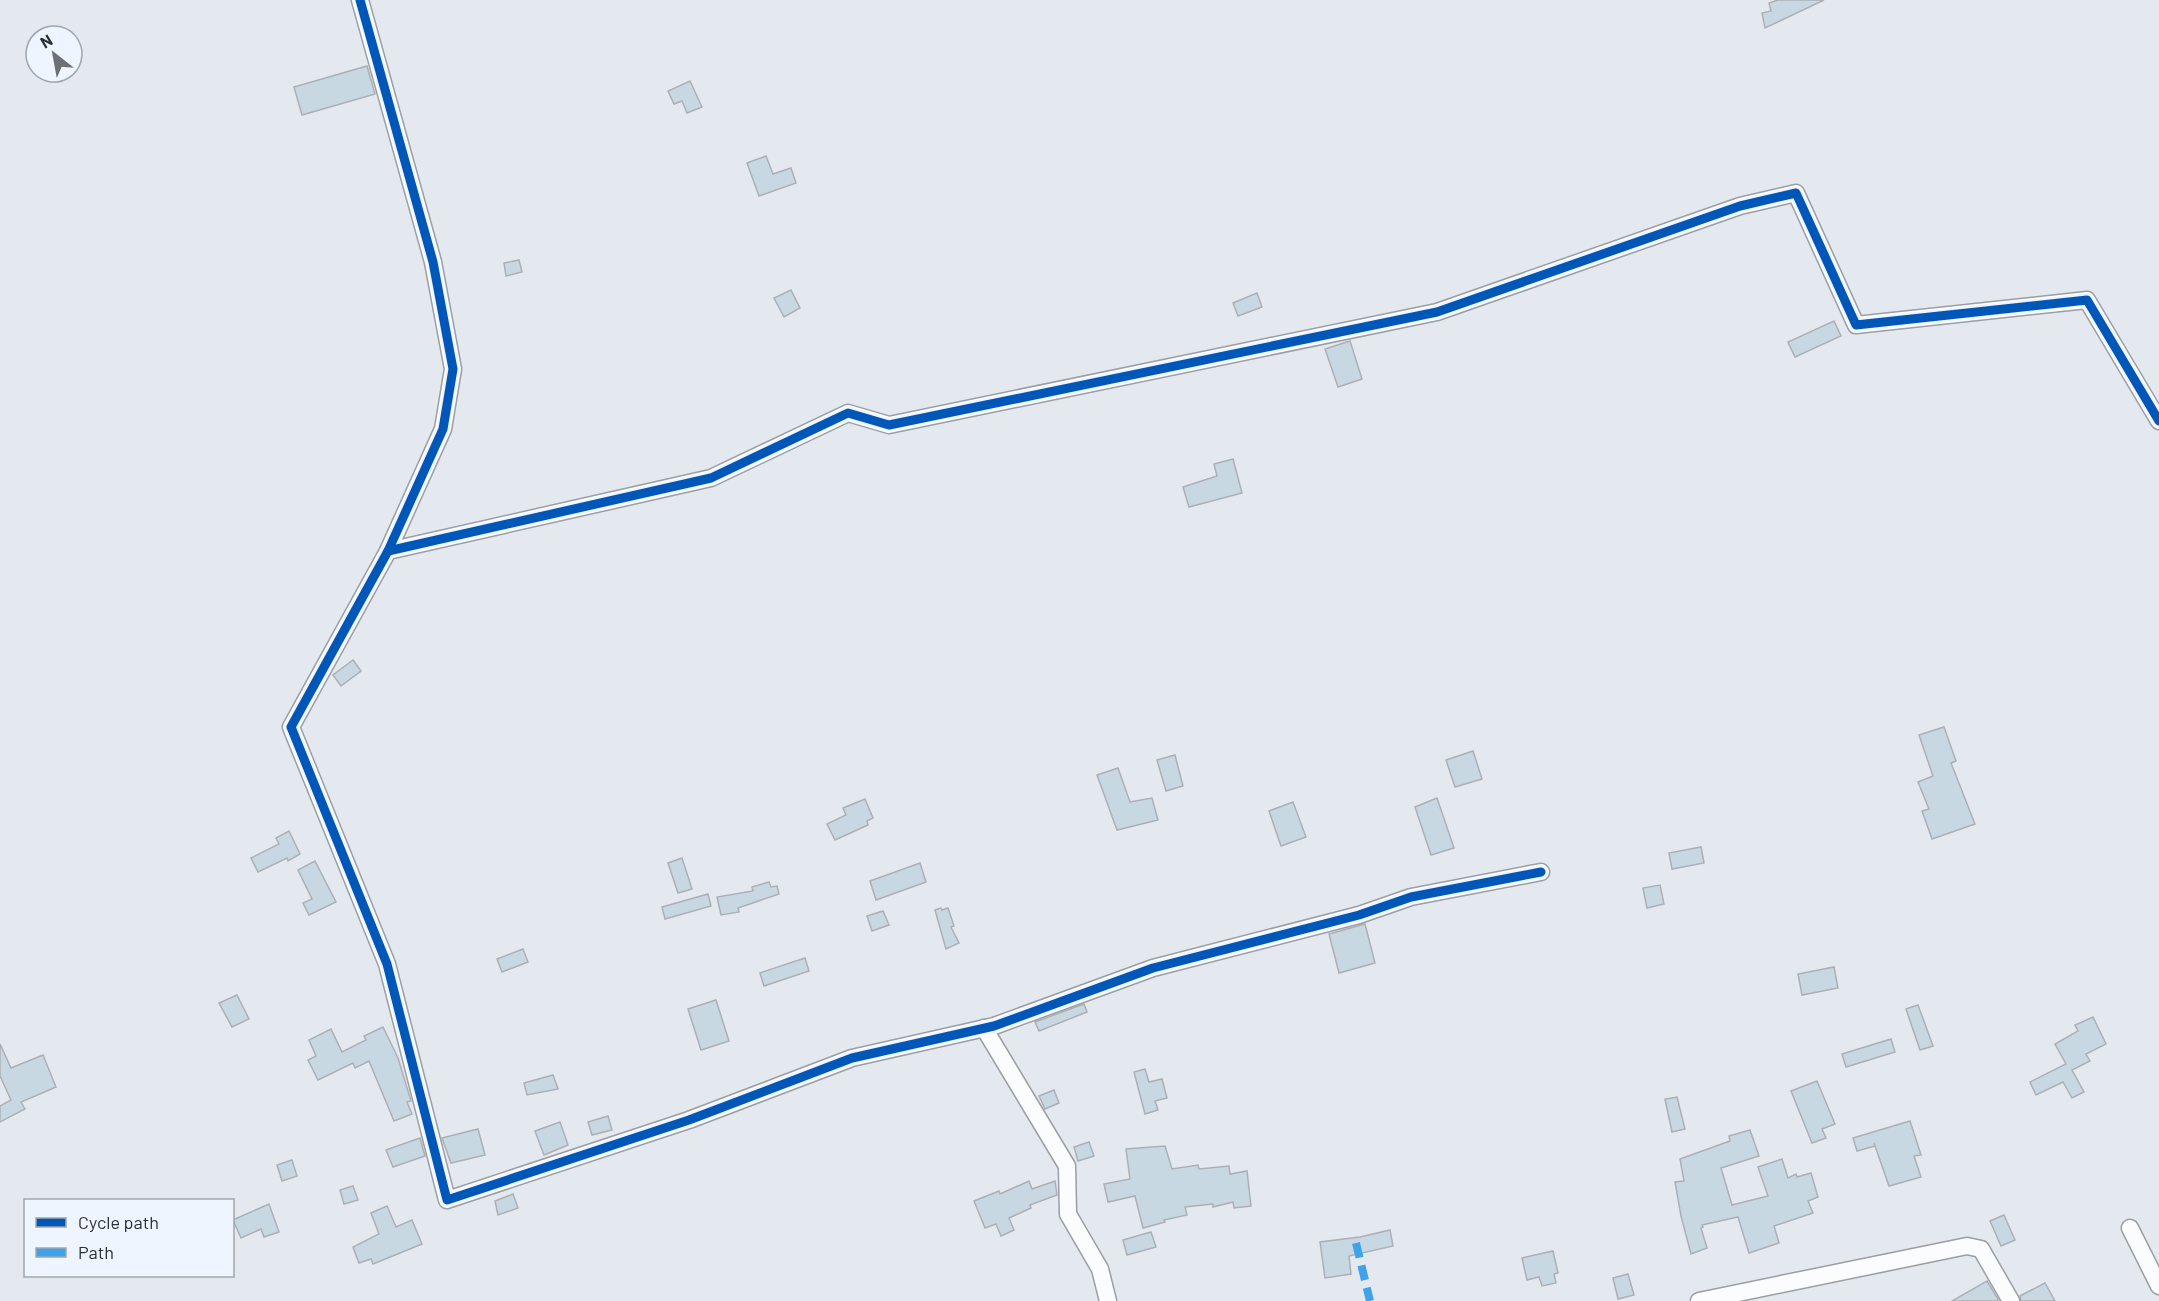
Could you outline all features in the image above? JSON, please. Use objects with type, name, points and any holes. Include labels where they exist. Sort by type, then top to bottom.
[{"type":"street","points":[[360,0],[434,262],[453,369],[443,429],[388,550],[291,727],[387,964],[447,1200],[689,1120],[852,1058],[984,1028],[1154,968],[1359,915],[1411,897],[1541,872]]},
{"type":"street","points":[[388,550],[711,478],[848,413],[889,425],[1437,312],[1740,206],[1796,192],[1856,325],[2087,300],[2159,420]]},
{"type":"street","points":[[984,1028],[1067,1166],[1068,1214],[1100,1269],[1108,1301]]},
{"type":"street","points":[[2130,1228],[2159,1286]]},
{"type":"street","points":[[1699,1301],[1967,1246],[1981,1249],[2011,1301]]},
{"type":"building","points":[[1778,0],[1824,0],[1765,28],[1762,13],[1771,11],[1769,3]]},
{"type":"building","points":[[367,66],[375,94],[302,115],[294,87]]},
{"type":"building","points":[[690,81],[702,107],[687,113],[682,101],[674,104],[668,91]]},
{"type":"building","points":[[766,156],[773,174],[791,168],[796,183],[759,196],[747,163]]},
{"type":"building","points":[[519,260],[522,272],[506,276],[504,263]]},
{"type":"building","points":[[791,290],[800,308],[784,317],[774,298]]},
{"type":"building","points":[[1257,293],[1262,307],[1238,316],[1233,303]]},
{"type":"building","points":[[1834,321],[1841,336],[1795,357],[1788,342]]},
{"type":"building","points":[[1350,341],[1362,379],[1338,387],[1325,349]]},
{"type":"building","points":[[1233,459],[1242,493],[1189,507],[1183,487],[1217,476],[1214,464]]},
{"type":"building","points":[[353,660],[361,671],[341,686],[333,675]]},
{"type":"building","points":[[1944,727],[1956,761],[1951,763],[1975,824],[1932,839],[1922,811],[1929,809],[1918,782],[1933,776],[1919,735]]},
{"type":"building","points":[[1473,751],[1482,779],[1455,787],[1446,760]]},
{"type":"building","points":[[1175,755],[1183,786],[1166,791],[1157,760]]},
{"type":"building","points":[[1118,768],[1130,802],[1152,798],[1158,820],[1117,830],[1097,775]]},
{"type":"building","points":[[1437,798],[1454,848],[1431,855],[1415,807]]},
{"type":"building","points":[[865,799],[873,818],[867,821],[868,825],[835,840],[827,824],[846,815],[843,808]]},
{"type":"building","points":[[1293,802],[1306,837],[1281,846],[1269,811]]},
{"type":"building","points":[[289,831],[300,854],[258,872],[251,858],[279,844],[276,838]]},
{"type":"building","points":[[1701,847],[1704,863],[1672,869],[1669,853]]},
{"type":"building","points":[[682,858],[692,889],[678,893],[668,863]]},
{"type":"building","points":[[315,861],[336,902],[309,915],[303,903],[312,899],[298,870]]},
{"type":"building","points":[[920,863],[926,882],[876,900],[870,881]]},
{"type":"building","points":[[769,882],[771,887],[777,886],[779,894],[738,908],[739,912],[721,915],[717,897],[753,891],[752,887]]},
{"type":"building","points":[[1660,885],[1664,904],[1647,908],[1643,888]]},
{"type":"building","points":[[708,894],[711,906],[665,919],[662,907]]},
{"type":"building","points":[[941,908],[942,910],[948,908],[954,926],[951,927],[959,943],[946,949],[935,910]]},
{"type":"building","points":[[883,911],[889,925],[872,931],[867,916]]},
{"type":"building","points":[[1365,924],[1375,963],[1339,973],[1329,934]]},
{"type":"building","points":[[523,949],[528,962],[502,972],[497,959]]},
{"type":"building","points":[[805,958],[809,971],[764,986],[760,973]]},
{"type":"building","points":[[1834,967],[1838,988],[1802,995],[1798,974]]},
{"type":"building","points":[[237,995],[249,1019],[232,1027],[219,1003]]},
{"type":"building","points":[[716,1000],[729,1041],[701,1050],[688,1009]]},
{"type":"building","points":[[1084,1004],[1087,1012],[1039,1031],[1035,1022]]},
{"type":"building","points":[[1918,1005],[1933,1046],[1920,1050],[1906,1009]]},
{"type":"building","points":[[2093,1017],[2106,1044],[2086,1054],[2090,1061],[2072,1070],[2084,1092],[2072,1098],[2063,1082],[2036,1095],[2030,1082],[2066,1064],[2055,1044],[2078,1031],[2075,1025]]},
{"type":"building","points":[[383,1027],[398,1058],[411,1101],[407,1102],[412,1114],[394,1121],[369,1061],[355,1068],[353,1063],[318,1080],[308,1060],[316,1056],[309,1040],[331,1029],[342,1052],[366,1040],[364,1036]]},
{"type":"building","points":[[1891,1039],[1895,1052],[1846,1067],[1842,1054]]},
{"type":"building","points":[[0,1044],[11,1068],[43,1055],[56,1087],[21,1102],[25,1109],[0,1122],[0,1106],[11,1100],[0,1076]]},
{"type":"building","points":[[1145,1069],[1149,1082],[1162,1079],[1167,1098],[1155,1101],[1158,1110],[1145,1114],[1134,1072]]},
{"type":"building","points":[[553,1075],[558,1089],[527,1095],[524,1083]]},
{"type":"building","points":[[1817,1081],[1835,1124],[1822,1129],[1826,1138],[1812,1143],[1791,1091]]},
{"type":"building","points":[[1054,1090],[1059,1103],[1045,1109],[1039,1096]]},
{"type":"building","points":[[1677,1097],[1685,1129],[1672,1132],[1665,1099]]},
{"type":"building","points":[[608,1116],[612,1130],[592,1135],[588,1122]]},
{"type":"building","points":[[1910,1121],[1921,1155],[1914,1156],[1921,1177],[1889,1186],[1874,1143],[1875,1146],[1857,1151],[1853,1138]]},
{"type":"building","points":[[560,1122],[568,1145],[544,1155],[535,1131]]},
{"type":"building","points":[[478,1129],[485,1155],[451,1163],[442,1138]]},
{"type":"building","points":[[1750,1130],[1759,1156],[1721,1168],[1732,1205],[1768,1196],[1758,1167],[1782,1159],[1788,1178],[1796,1174],[1797,1177],[1811,1173],[1818,1197],[1808,1201],[1813,1213],[1774,1226],[1779,1243],[1749,1253],[1738,1217],[1702,1225],[1707,1248],[1691,1254],[1675,1182],[1684,1181],[1680,1159],[1730,1141],[1729,1136]]},
{"type":"building","points":[[420,1138],[425,1156],[393,1167],[386,1150]]},
{"type":"building","points":[[1089,1142],[1094,1156],[1078,1161],[1074,1147]]},
{"type":"building","points":[[1165,1146],[1172,1169],[1198,1165],[1199,1169],[1229,1166],[1230,1174],[1247,1171],[1251,1206],[1234,1208],[1233,1202],[1213,1207],[1213,1204],[1185,1207],[1187,1215],[1143,1228],[1135,1196],[1108,1202],[1104,1184],[1130,1179],[1126,1149]]},
{"type":"building","points":[[292,1160],[297,1176],[282,1181],[277,1165]]},
{"type":"building","points":[[1029,1181],[1032,1189],[1055,1181],[1057,1195],[1030,1205],[1031,1208],[1009,1218],[1014,1230],[1001,1236],[996,1224],[985,1228],[974,1201],[999,1191],[1000,1194]]},
{"type":"building","points":[[353,1186],[358,1200],[344,1204],[340,1190]]},
{"type":"building","points":[[513,1194],[518,1208],[498,1215],[495,1201]]},
{"type":"building","points":[[269,1204],[279,1232],[264,1237],[261,1229],[241,1238],[234,1220]]},
{"type":"building","points":[[387,1206],[396,1227],[412,1220],[422,1244],[373,1264],[371,1259],[359,1263],[353,1247],[379,1234],[371,1213]]},
{"type":"building","points":[[2004,1215],[2015,1240],[2001,1246],[1990,1221]]},
{"type":"building","points":[[1390,1230],[1393,1246],[1349,1256],[1351,1274],[1325,1278],[1320,1242],[1360,1237]]},
{"type":"building","points":[[1151,1232],[1156,1247],[1127,1255],[1123,1240]]},
{"type":"building","points":[[1553,1251],[1558,1273],[1554,1274],[1556,1283],[1542,1286],[1539,1277],[1527,1280],[1522,1258]]},
{"type":"building","points":[[1628,1274],[1634,1295],[1618,1299],[1613,1278]]},
{"type":"building","points":[[1987,1281],[1999,1301],[1952,1301]]},
{"type":"building","points":[[2045,1283],[2055,1301],[2021,1301],[2020,1296]]},
{"type":"marked path","points":[[1356,1243],[1370,1301]]},
{"type":"cycle path","points":[[360,0],[433,262],[453,369],[443,429],[388,551],[291,727],[387,964],[447,1200],[689,1120],[852,1058],[994,1026],[1153,968],[1359,915],[1411,897],[1541,872]]},
{"type":"cycle path","points":[[388,551],[711,478],[848,413],[889,425],[1437,312],[1740,206],[1796,193],[1856,325],[2087,300],[2159,421]]}]
